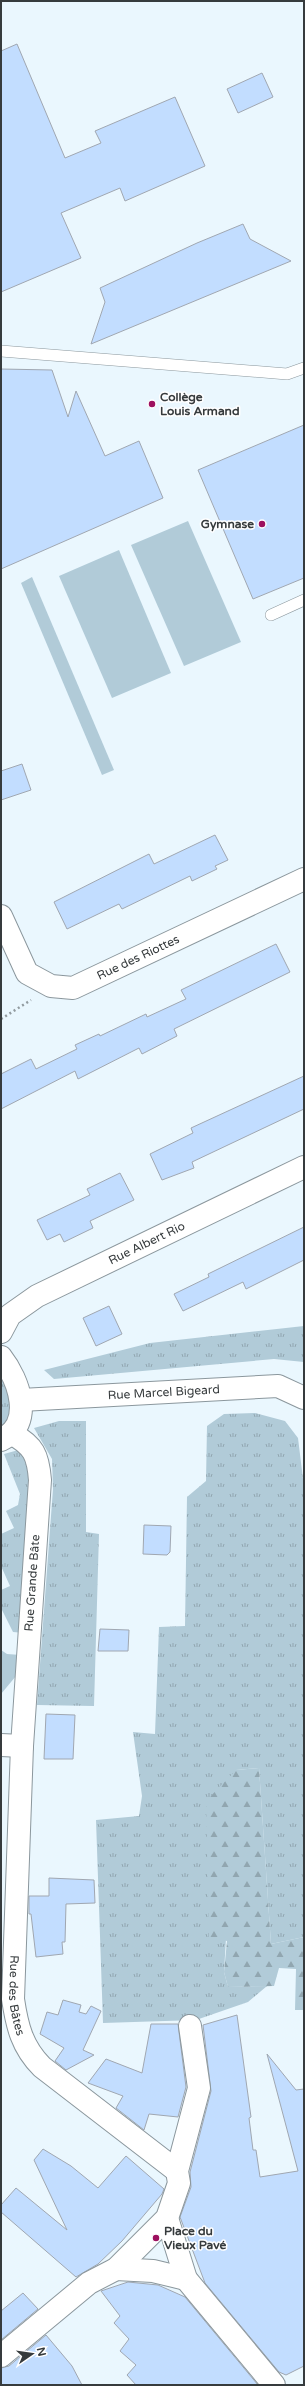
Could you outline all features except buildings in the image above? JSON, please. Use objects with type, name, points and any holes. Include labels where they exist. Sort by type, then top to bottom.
[{"type":"street","name":"Rue des Riottes","points":[[1,916],[28,973],[51,986],[73,988],[304,879]]},
{"type":"street","name":"Rue Albert Rio","points":[[1,1332],[10,1315],[37,1296],[304,1167]]},
{"type":"street","points":[[1,1357],[21,1400],[21,1416],[6,1437]]},
{"type":"street","name":"Rue Marcel Bigeard","points":[[21,1400],[278,1386],[304,1398]]},
{"type":"street","name":"Rue Grande Bâte","points":[[6,1437],[25,1441],[35,1453],[40,1480],[11,1745]]},
{"type":"street","name":"Rue des Bâtes","points":[[11,1745],[13,1999],[20,2034],[28,2051],[42,2067],[177,2171]]},
{"type":"street","points":[[1,2356],[89,2283],[116,2269],[168,2218],[179,2183],[177,2171],[199,2088],[190,2026]]},
{"type":"street","points":[[168,2218],[186,2279],[274,2385]]},
{"type":"street","points":[[116,2269],[153,2271],[186,2279]]},
{"type":"lane","points":[[1,351],[287,374],[304,368]]},
{"type":"lane","points":[[271,615],[304,600]]},
{"type":"path","points":[[1,1019],[51,986]]},
{"type":"green space","points":[[188,521],[241,642],[184,666],[131,545]]},
{"type":"green space","points":[[119,550],[171,673],[112,698],[59,576]]},
{"type":"green space","points":[[32,577],[114,770],[102,775],[21,583]]},
{"type":"green space","points":[[304,1326],[304,1362],[274,1359],[54,1379],[44,1370],[150,1343]]},
{"type":"green space","points":[[1,1378],[9,1398],[10,1410],[6,1422],[1,1428]]},
{"type":"green space","points":[[255,1413],[285,1421],[298,1438],[304,1487],[304,1937],[271,1944],[259,1768],[236,1770],[224,1972],[228,1987],[267,1986],[248,2002],[196,2020],[103,2023],[96,1820],[139,1816],[142,1796],[133,1732],[155,1734],[159,1627],[185,1626],[187,1497],[206,1481],[207,1426],[224,1414]]},
{"type":"green space","points":[[59,1421],[86,1421],[86,1532],[99,1534],[94,1706],[37,1705],[53,1489],[52,1459],[34,1428]]},
{"type":"green space","points":[[22,1449],[31,1464],[24,1633],[13,1632],[1,1608],[1,1590],[10,1586],[1,1566],[1,1534],[14,1528],[6,1511],[18,1505],[20,1494],[4,1454]]},
{"type":"green space","points":[[1,1650],[7,1654],[21,1655],[16,1676],[1,1694]]},
{"type":"green space","points":[[259,1768],[271,1944],[304,1937],[304,2010],[295,2010],[296,1969],[279,1968],[274,1986],[228,1987],[224,1972],[227,1941],[209,1937],[206,1801],[236,1770]]},
{"type":"place","name":"Collège Louis Armand","points":[[152,404]]},
{"type":"place","name":"Gymnase","points":[[262,524]]},
{"type":"place","name":"Place du Vieux Pavé","points":[[156,2238]]}]
